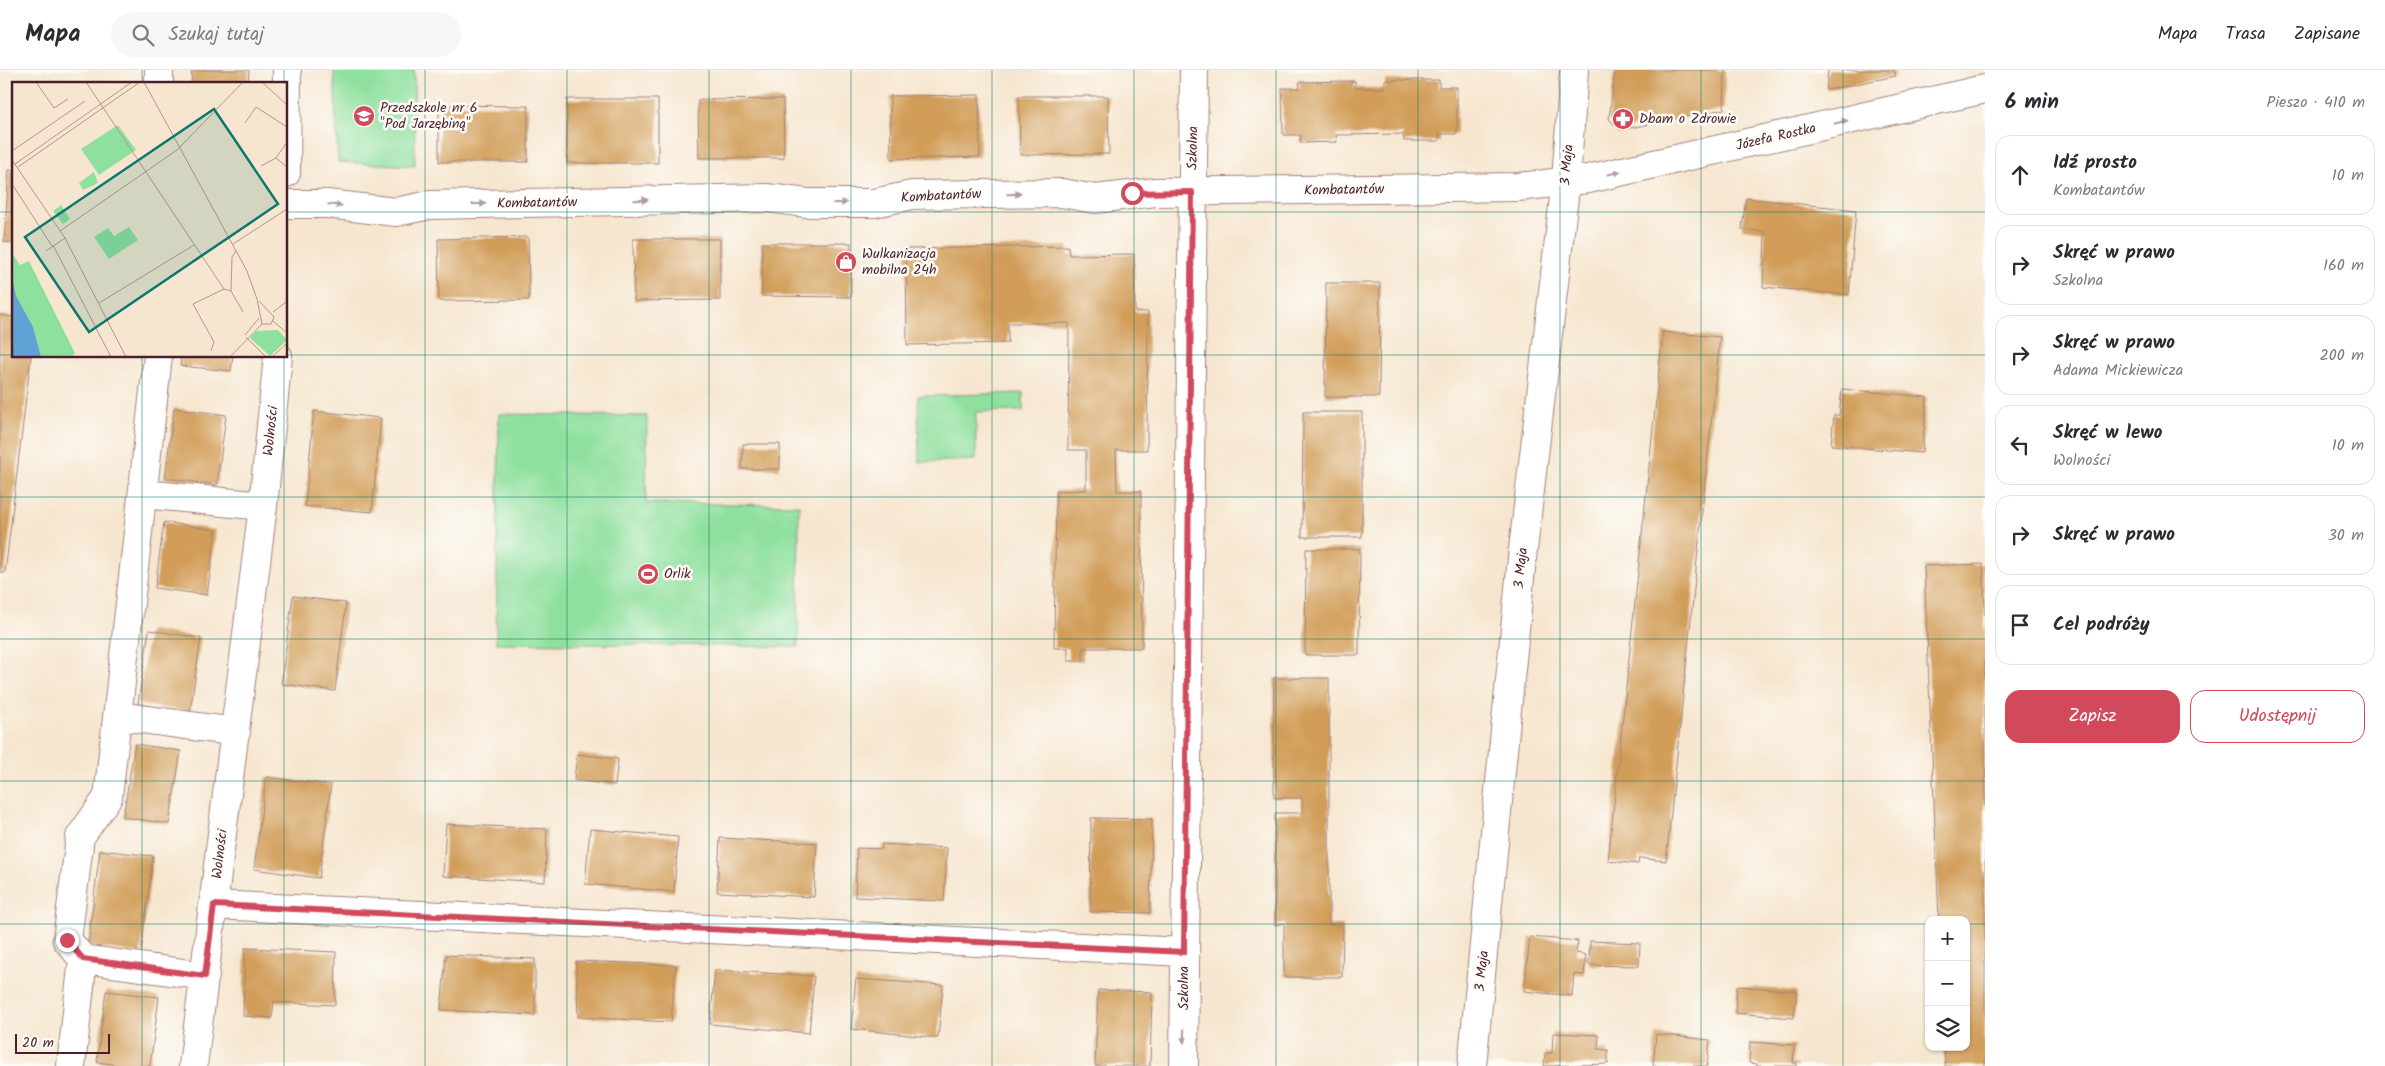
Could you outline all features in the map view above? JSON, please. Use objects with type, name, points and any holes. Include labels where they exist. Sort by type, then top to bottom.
[{"type":"street","name":"Szkolna","points":[[1184,1066],[1194,70]]},
{"type":"street","name":"3 Maja","points":[[1472,1066],[1522,558],[1566,180],[1574,70]]},
{"type":"street","name":"Józefa Rostka","points":[[1566,180],[1588,179],[1985,90]]},
{"type":"street","name":"Kombatantów","points":[[288,204],[327,204],[396,212],[430,205],[767,198],[807,203],[874,203],[912,195],[1062,193],[1095,199],[1132,193],[1518,187],[1566,180]]},
{"type":"street","points":[[158,358],[119,716],[108,797],[80,837],[67,940],[83,959],[205,976]]},
{"type":"street","name":"Wolności","points":[[194,1066],[263,506],[278,358]]},
{"type":"street","points":[[144,494],[263,506]]},
{"type":"street","points":[[119,716],[236,732]]},
{"type":"street","points":[[214,905],[1184,952]]},
{"type":"street","points":[[71,1066],[83,959]]},
{"type":"green space","name":"Przedszkole nr 6 \"Pod Jarzębiną\"","points":[[334,70],[414,70],[415,166],[338,162]]},
{"type":"green space","points":[[1023,393],[1023,411],[976,412],[976,460],[919,462],[918,396]]},
{"type":"green space","name":"Orlik","points":[[499,414],[647,416],[646,503],[799,505],[798,647],[496,643]]},
{"type":"building","points":[[192,70],[249,70],[248,82],[191,82]]},
{"type":"building","points":[[1615,70],[1725,70],[1724,109],[1620,130],[1609,119]]},
{"type":"building","points":[[1828,70],[1894,70],[1896,76],[1826,90]]},
{"type":"building","points":[[1385,80],[1439,80],[1439,87],[1457,87],[1457,134],[1439,134],[1439,141],[1404,141],[1403,134],[1336,135],[1337,142],[1300,143],[1301,135],[1283,135],[1282,88],[1300,88],[1299,82],[1355,81],[1355,88],[1385,88]]},
{"type":"building","points":[[979,95],[980,157],[891,159],[890,96]]},
{"type":"building","points":[[1019,96],[1108,96],[1109,154],[1020,155]]},
{"type":"building","points":[[567,99],[658,99],[658,163],[567,163]]},
{"type":"building","points":[[783,99],[784,158],[699,158],[698,100]]},
{"type":"building","points":[[439,105],[528,106],[528,162],[439,162]]},
{"type":"building","points":[[9,170],[12,170],[12,243],[4,242]]},
{"type":"building","points":[[1746,198],[1856,210],[1849,295],[1763,287],[1765,232],[1742,229]]},
{"type":"building","points":[[528,237],[529,300],[439,301],[438,239]]},
{"type":"building","points":[[633,239],[720,239],[720,300],[634,301]]},
{"type":"building","points":[[762,243],[851,243],[851,297],[762,296]]},
{"type":"building","points":[[1068,246],[1069,255],[1134,254],[1135,312],[1148,312],[1147,450],[1116,450],[1117,491],[1141,491],[1142,648],[1083,648],[1083,661],[1068,661],[1068,648],[1054,648],[1056,491],[1086,490],[1086,450],[1068,450],[1069,323],[1008,323],[1008,343],[907,345],[906,249]]},
{"type":"building","points":[[1326,283],[1380,283],[1379,397],[1325,397]]},
{"type":"building","points":[[0,315],[12,317],[12,358],[31,358],[5,573],[0,572]]},
{"type":"building","points":[[1663,332],[1720,337],[1666,861],[1639,858],[1638,864],[1608,861]]},
{"type":"building","points":[[181,358],[233,358],[231,371],[180,366]]},
{"type":"building","points":[[1842,389],[1927,397],[1922,453],[1831,445],[1834,415],[1839,415]]},
{"type":"building","points":[[174,408],[226,415],[217,485],[165,478]]},
{"type":"building","points":[[314,411],[381,418],[372,512],[305,506]]},
{"type":"building","points":[[1303,412],[1362,412],[1362,537],[1302,537]]},
{"type":"building","points":[[743,444],[780,444],[780,469],[742,469]]},
{"type":"building","points":[[164,522],[216,530],[207,595],[155,588]]},
{"type":"building","points":[[1306,549],[1360,549],[1359,655],[1305,655]]},
{"type":"building","points":[[1983,564],[1985,609],[1985,1066],[1945,1066],[1944,1051],[1970,1051],[1970,916],[1939,916],[1924,566]]},
{"type":"building","points":[[293,596],[346,603],[335,691],[281,684]]},
{"type":"building","points":[[149,630],[201,638],[190,712],[138,704]]},
{"type":"building","points":[[1274,678],[1329,678],[1329,925],[1343,925],[1342,977],[1284,977],[1284,923],[1275,925],[1275,813],[1302,813],[1302,798],[1274,798]]},
{"type":"building","points":[[135,744],[181,751],[169,824],[123,817]]},
{"type":"building","points":[[577,754],[618,759],[615,785],[574,780]]},
{"type":"building","points":[[266,777],[331,785],[319,878],[254,869]]},
{"type":"building","points":[[1091,818],[1152,819],[1150,913],[1090,912]]},
{"type":"building","points":[[446,824],[547,829],[545,882],[443,876]]},
{"type":"building","points":[[590,829],[678,837],[674,892],[585,884]]},
{"type":"building","points":[[720,838],[817,843],[814,897],[717,892]]},
{"type":"building","points":[[882,844],[947,848],[944,901],[855,897],[857,848],[882,849]]},
{"type":"building","points":[[100,850],[153,856],[141,953],[88,946]]},
{"type":"building","points":[[1530,937],[1578,941],[1576,953],[1586,955],[1584,975],[1574,974],[1572,996],[1524,991]]},
{"type":"building","points":[[1590,941],[1640,943],[1639,966],[1589,965]]},
{"type":"building","points":[[245,948],[336,952],[335,1005],[274,1002],[272,1018],[243,1016]]},
{"type":"building","points":[[446,955],[535,959],[535,1015],[441,1010]]},
{"type":"building","points":[[576,961],[676,965],[671,1022],[578,1017]]},
{"type":"building","points":[[715,970],[814,976],[809,1033],[710,1024]]},
{"type":"building","points":[[856,979],[943,985],[938,1038],[851,1029]]},
{"type":"building","points":[[1737,986],[1797,991],[1794,1018],[1735,1013]]},
{"type":"building","points":[[1098,990],[1152,992],[1150,1066],[1095,1066]]},
{"type":"building","points":[[106,991],[159,997],[150,1066],[126,1066],[97,1062]]},
{"type":"building","points":[[1553,1033],[1599,1035],[1598,1049],[1608,1050],[1608,1064],[1544,1066],[1545,1053],[1552,1053]]},
{"type":"building","points":[[1656,1034],[1710,1040],[1707,1066],[1653,1066]]},
{"type":"building","points":[[1750,1042],[1794,1045],[1793,1063],[1797,1063],[1797,1066],[1757,1066],[1757,1064],[1749,1063]]},
{"type":"place","name":"Przedszkole nr 6 \"Pod Jarzębiną\"","points":[[364,116]]},
{"type":"place","name":"Dbam o Zdrowie","points":[[1623,119]]},
{"type":"place","name":"Wulkanizacja mobilna 24h","points":[[846,262]]},
{"type":"place","name":"Orlik","points":[[648,574]]},
{"type":"route","points":[[67,940],[83,959],[205,976],[214,905],[1184,952],[1192,192],[1132,193]]}]
